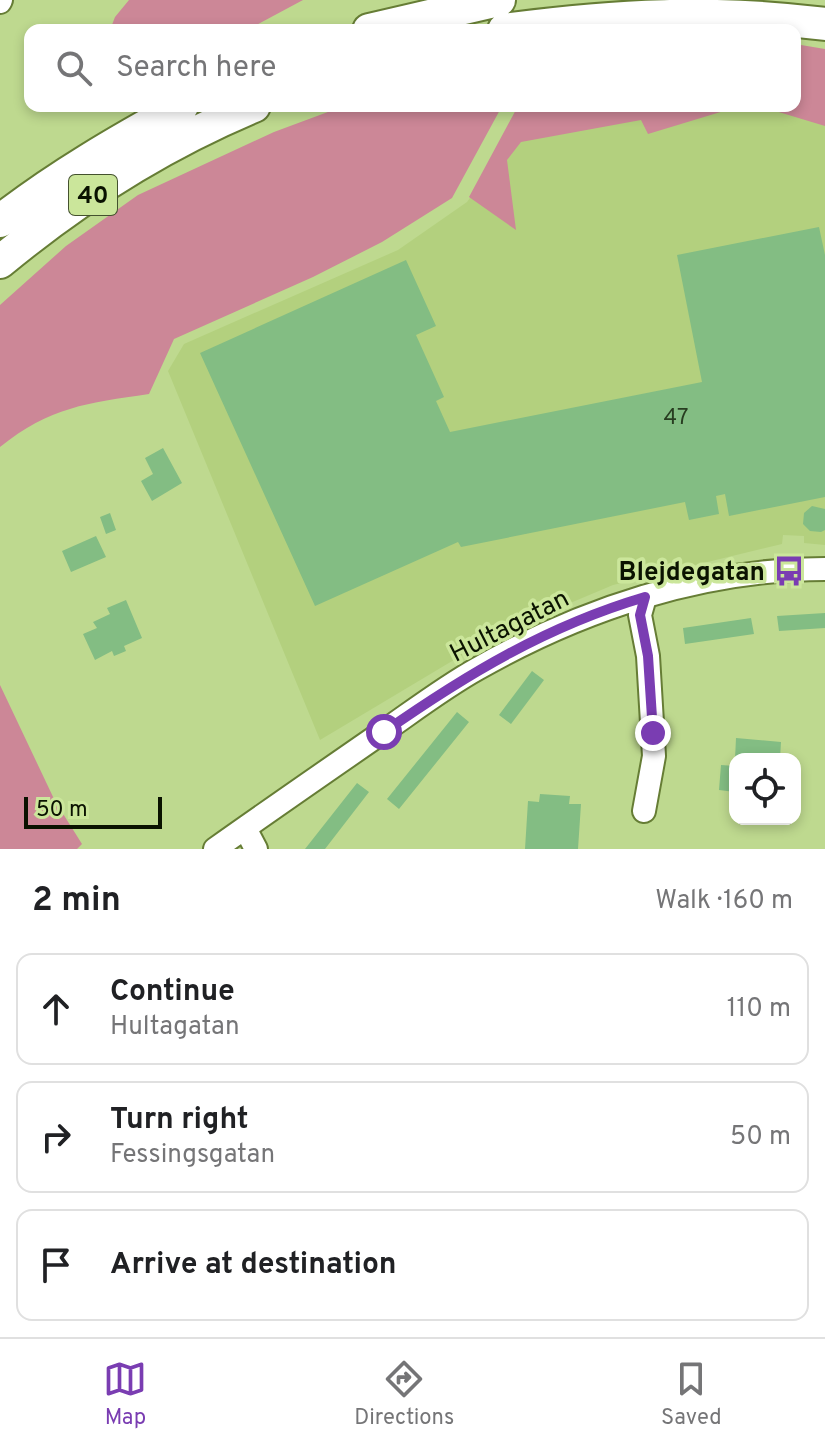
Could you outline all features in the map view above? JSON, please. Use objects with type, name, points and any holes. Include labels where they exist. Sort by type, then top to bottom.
[{"type":"highway","points":[[395,24],[499,0]]},
{"type":"highway","points":[[548,24],[592,18],[683,14],[779,18],[825,24]]},
{"type":"highway","name":"40","points":[[0,221],[135,131],[171,112]]},
{"type":"highway","name":"40","points":[[0,262],[38,231],[148,158],[242,112]]},
{"type":"street","name":"Hultagatan","points":[[215,849],[476,670],[580,620],[645,597],[728,578],[825,569]]},
{"type":"street","points":[[644,811],[654,756],[648,656],[640,615],[645,597]]},
{"type":"street","points":[[245,828],[256,849]]},
{"type":"shaded area","points":[[129,0],[303,0],[258,24],[112,24]]},
{"type":"shaded area","points":[[801,45],[825,49],[825,126],[779,112],[801,112]]},
{"type":"shaded area","points":[[825,95],[825,545],[804,543],[804,536],[783,535],[782,544],[613,585],[499,633],[320,740],[168,371],[184,344],[398,250],[467,202],[524,122],[570,112],[801,112],[801,104]]},
{"type":"shaded area","points":[[328,112],[499,112],[452,198],[382,242],[313,277],[174,339],[149,394],[107,400],[53,415],[0,447],[0,305],[66,246],[138,195],[274,132]]},
{"type":"shaded area","points":[[515,112],[721,112],[648,134],[641,120],[521,142],[507,160],[516,230],[469,197]]},
{"type":"shaded area","points":[[0,685],[55,801],[82,844],[77,849],[0,849]]},
{"type":"building","points":[[819,227],[825,255],[825,497],[729,516],[725,494],[716,496],[719,514],[689,520],[685,502],[461,547],[458,542],[315,606],[200,353],[406,260],[436,326],[416,335],[444,397],[436,401],[450,432],[702,382],[677,255]]},
{"type":"building","points":[[163,448],[182,483],[152,501],[141,481],[153,474],[145,458]]},
{"type":"building","points":[[812,506],[825,509],[825,530],[821,532],[810,531],[803,524],[804,513]]},
{"type":"building","points":[[110,513],[116,530],[106,534],[100,517]]},
{"type":"building","points":[[96,536],[106,557],[71,572],[62,551]]},
{"type":"building","points":[[126,600],[142,638],[124,646],[126,651],[114,656],[112,651],[95,660],[83,634],[97,628],[93,622],[110,614],[107,608]]},
{"type":"building","points":[[825,613],[825,628],[779,631],[777,616]]},
{"type":"building","points":[[751,618],[754,634],[685,644],[683,628]]},
{"type":"building","points":[[532,671],[544,680],[511,724],[499,715]]},
{"type":"building","points":[[457,712],[469,722],[399,809],[387,799]]},
{"type":"building","points":[[736,738],[781,742],[780,753],[735,753]]},
{"type":"building","points":[[721,765],[729,766],[729,791],[719,790]]},
{"type":"building","points":[[357,783],[369,792],[325,849],[305,849]]},
{"type":"building","points":[[540,794],[570,796],[569,804],[581,804],[578,849],[525,849],[528,801],[539,802]]},
{"type":"place","name":"Blejdegatan","points":[[789,571]]},
{"type":"route","points":[[384,732],[476,670],[528,643],[609,607],[645,597],[640,615],[648,656],[653,733]]}]
